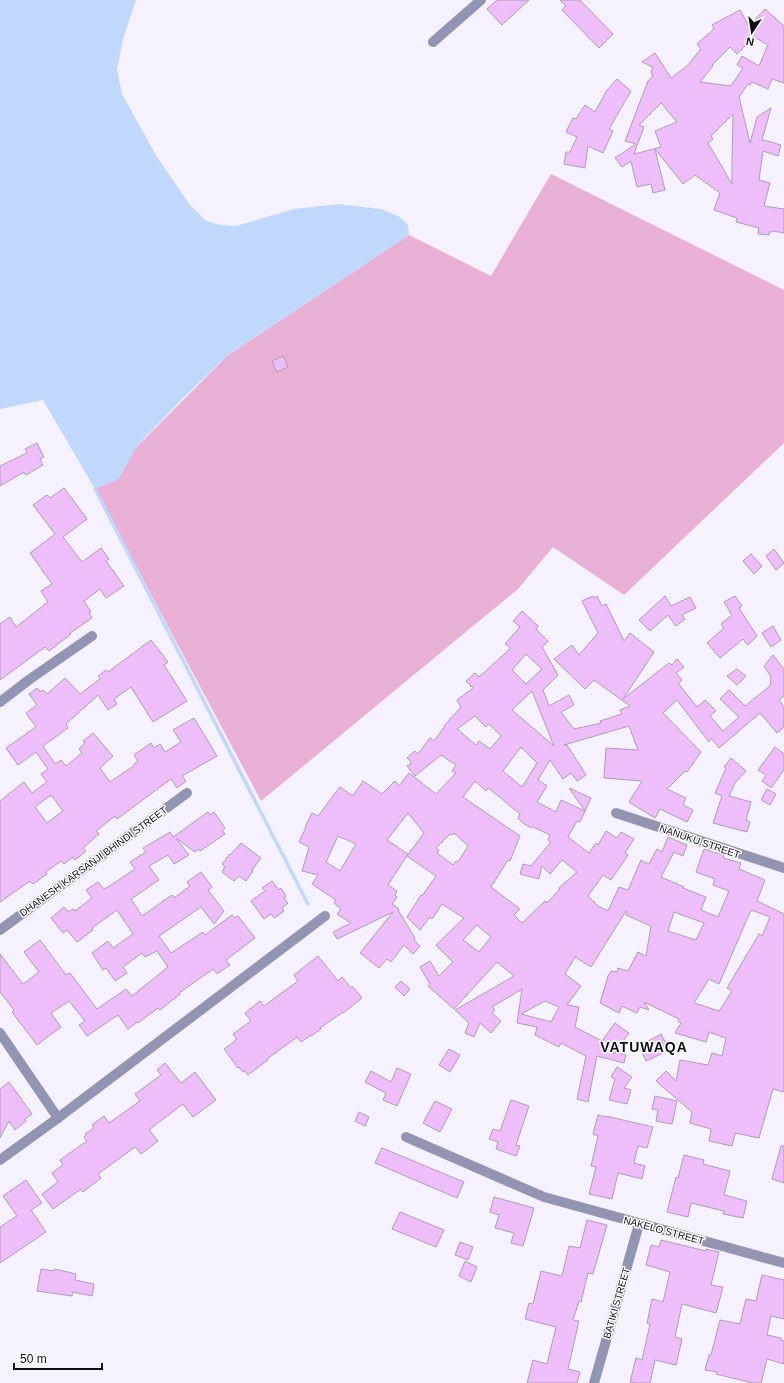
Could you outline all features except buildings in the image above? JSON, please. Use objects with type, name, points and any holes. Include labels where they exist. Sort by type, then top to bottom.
[{"type":"street","points":[[433,42],[481,0]]},
{"type":"street","points":[[0,702],[30,679],[92,636]]},
{"type":"street","name":"DHANESH KARSANJI BHINDI STREET","points":[[0,930],[187,793]]},
{"type":"street","name":"NANUKU STREET","points":[[616,813],[784,868]]},
{"type":"street","points":[[0,1160],[58,1118],[325,916]]},
{"type":"street","points":[[0,1033],[58,1118]]},
{"type":"street","name":"NAKELO STREET","points":[[406,1137],[544,1196],[639,1224],[784,1263]]},
{"type":"street","name":"BATIKI STREET","points":[[594,1383],[639,1224]]},
{"type":"shaded area","points":[[551,174],[784,290],[784,443],[624,595],[553,547],[518,589],[261,801],[95,489],[228,355],[409,235],[491,276]]},
{"type":"water","points":[[0,0],[136,0],[123,39],[117,69],[122,94],[157,157],[190,205],[206,221],[220,225],[236,226],[294,209],[338,204],[381,209],[400,217],[408,225],[409,235],[228,355],[185,396],[137,446],[119,479],[95,489],[43,400],[0,409]]},
{"type":"waterway","points":[[95,489],[308,904]]},
{"type":"district","name":"VATUWAQA","points":[[644,1047]]}]
